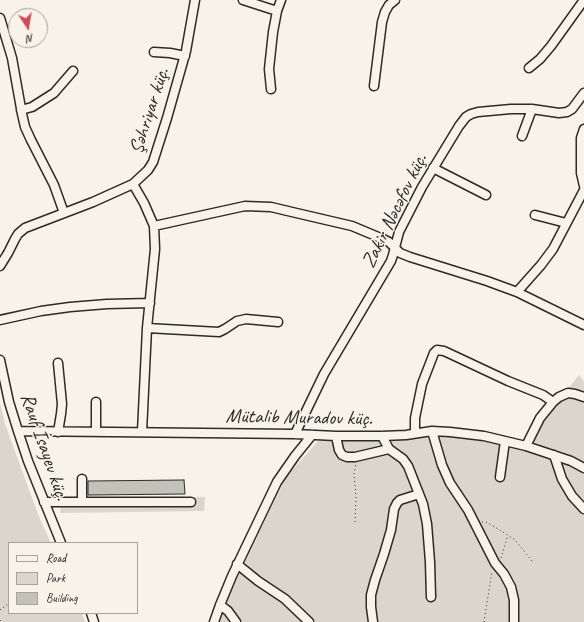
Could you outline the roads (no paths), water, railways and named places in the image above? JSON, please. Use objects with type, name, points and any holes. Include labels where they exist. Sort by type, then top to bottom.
[{"type":"street","name":"Şəhriyar küç.","points":[[1,262],[8,253],[18,234],[25,228],[93,202],[133,184],[148,170],[153,162],[185,56],[195,0]]},
{"type":"street","points":[[243,0],[277,11]]},
{"type":"street","points":[[271,89],[269,69],[273,32],[277,11],[281,0]]},
{"type":"street","points":[[374,86],[382,22],[389,5],[395,0]]},
{"type":"street","points":[[529,68],[540,59],[551,46],[584,0]]},
{"type":"street","points":[[0,18],[12,58],[25,127],[54,185],[64,213]]},
{"type":"street","points":[[154,52],[185,56]]},
{"type":"street","points":[[21,110],[32,107],[54,92],[73,71]]},
{"type":"street","name":"Zakir Nəcəfov küç.","points":[[295,434],[324,374],[391,261],[399,232],[422,187],[466,117],[478,112],[511,109],[532,109],[559,113],[567,112],[572,109],[584,93]]},
{"type":"street","points":[[522,136],[532,109]]},
{"type":"street","points":[[584,130],[581,138],[581,173],[584,186]]},
{"type":"street","points":[[434,168],[486,195]]},
{"type":"street","points":[[133,184],[144,202],[154,226],[154,249],[147,328],[142,432]]},
{"type":"street","points":[[517,292],[553,249],[584,190]]},
{"type":"street","points":[[154,226],[245,206],[271,208],[352,226],[389,242],[400,253],[517,292],[584,325]]},
{"type":"street","points":[[535,215],[566,223]]},
{"type":"street","points":[[0,320],[70,306],[150,303]]},
{"type":"street","points":[[147,328],[219,332],[236,321],[246,319],[278,322]]},
{"type":"street","points":[[415,434],[415,418],[422,384],[434,353],[437,350],[543,395],[553,402]]},
{"type":"street","name":"Rauf İsayev küç.","points":[[0,360],[2,385],[28,461],[61,542]]},
{"type":"street","points":[[58,363],[62,404],[58,432]]},
{"type":"street","points":[[526,446],[540,418],[553,402],[559,397],[568,393],[584,397]]},
{"type":"street","points":[[96,402],[96,432]]},
{"type":"street","name":"Mütalib Muradov küç.","points":[[18,431],[295,434],[336,436],[382,436],[415,434],[432,431],[450,432],[484,436],[526,446],[571,461],[584,468]]},
{"type":"street","points":[[432,431],[442,465],[450,483],[468,510],[495,563],[504,574],[511,587],[514,600],[514,622]]},
{"type":"street","points":[[214,622],[237,564],[277,482],[312,435]]},
{"type":"street","points":[[336,436],[339,450],[342,455],[347,457],[355,457],[389,449]]},
{"type":"street","points":[[382,436],[389,449],[403,459],[408,466],[420,494],[427,524],[431,597]]},
{"type":"street","points":[[500,476],[505,441]]},
{"type":"street","points":[[554,455],[562,479],[572,496],[584,509]]},
{"type":"street","points":[[82,479],[82,502]]},
{"type":"street","points":[[373,622],[370,607],[371,595],[391,530],[394,509],[400,500],[420,494]]},
{"type":"street","points":[[44,502],[191,502]]},
{"type":"street","points":[[237,564],[258,582],[285,599],[309,622]]},
{"type":"street","points":[[220,605],[228,611],[236,622]]}]
